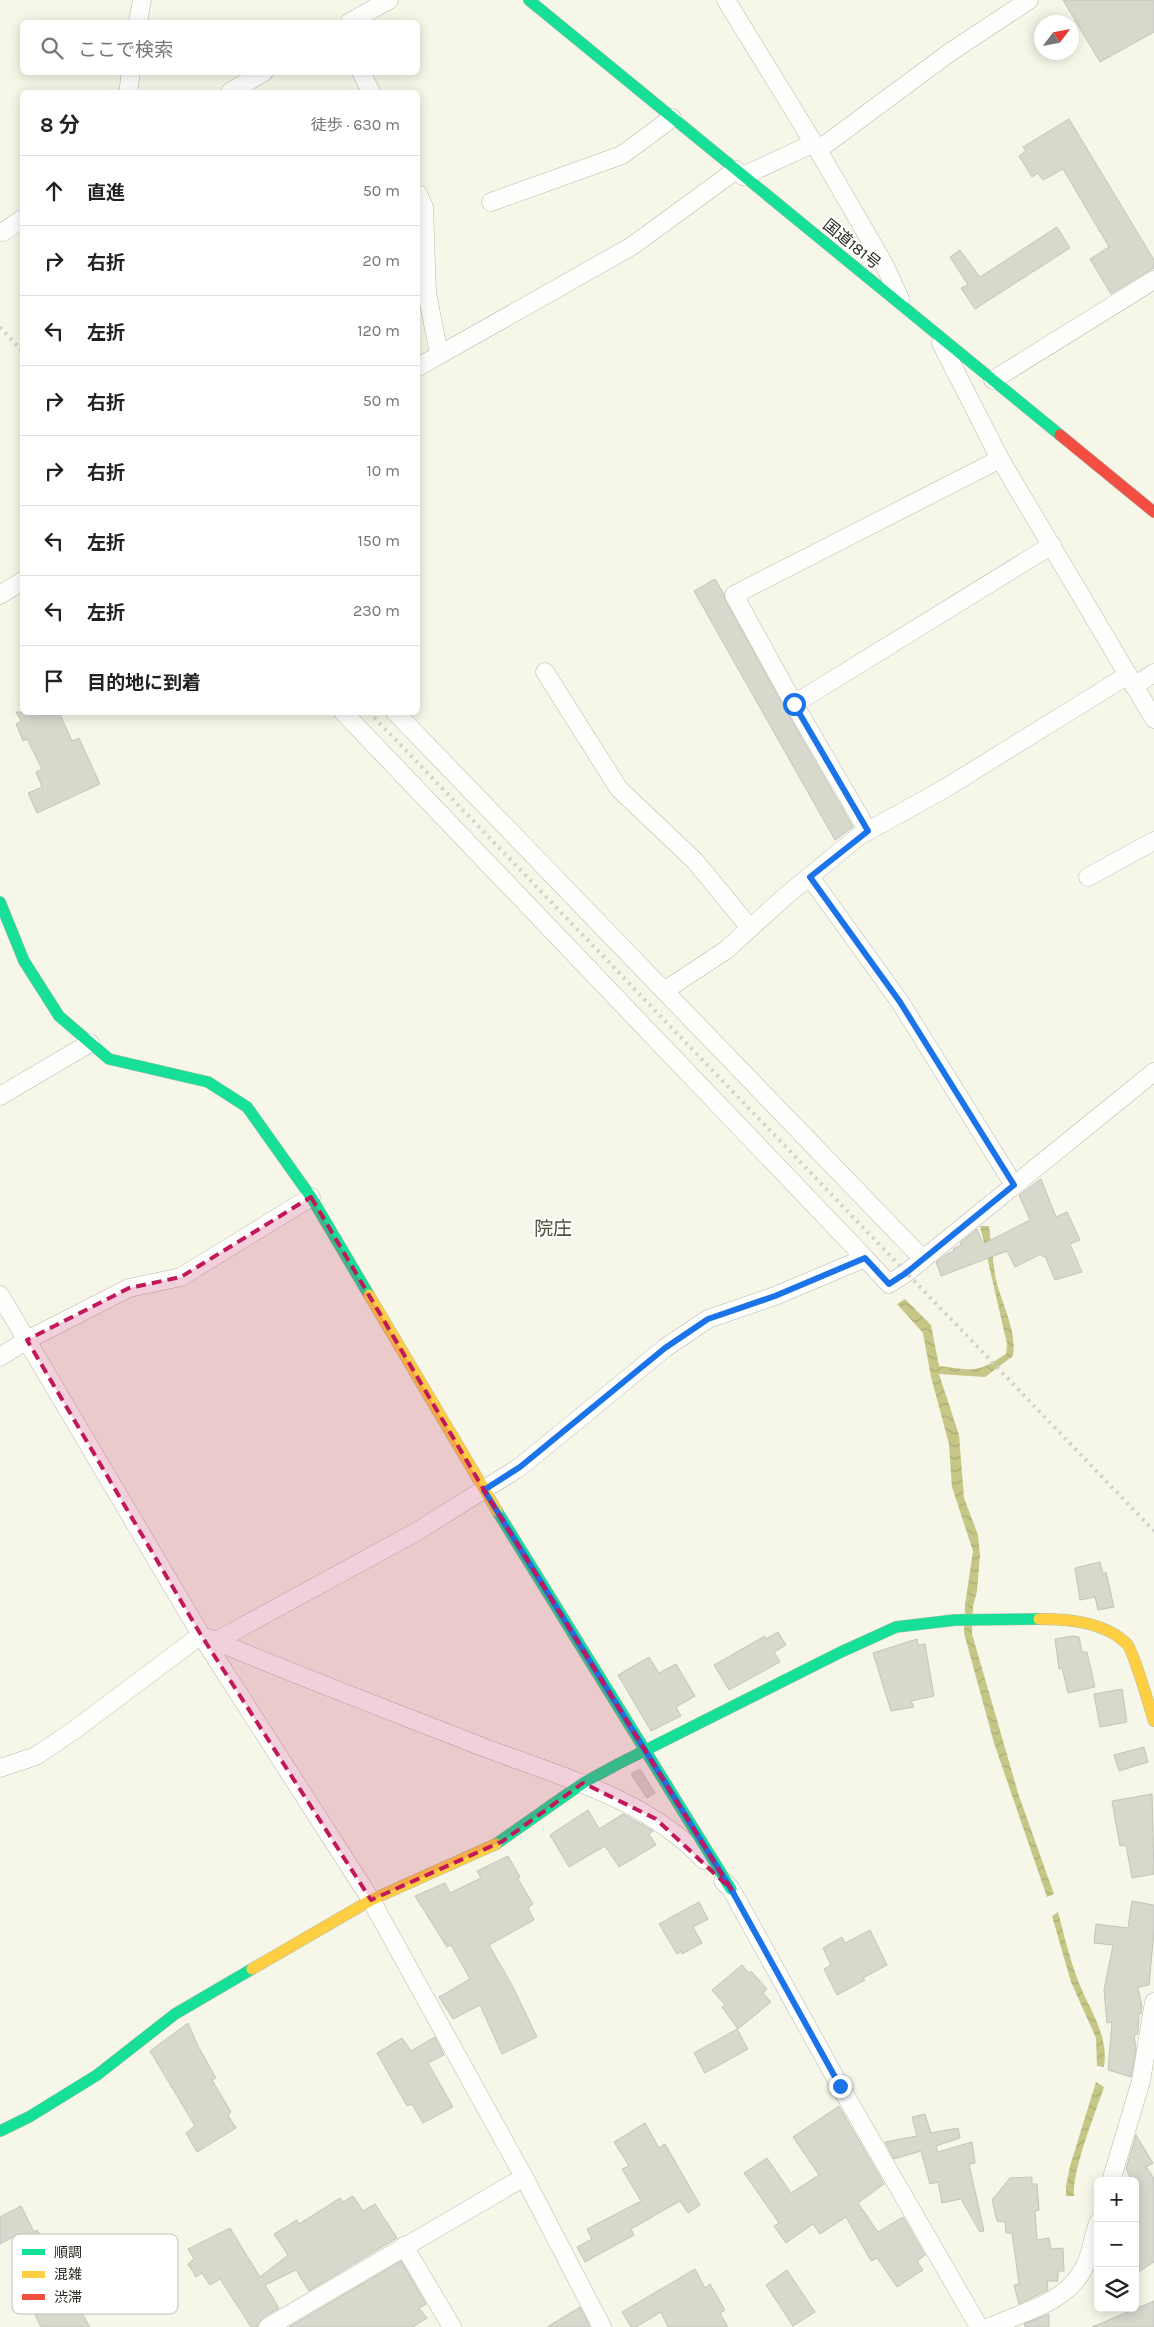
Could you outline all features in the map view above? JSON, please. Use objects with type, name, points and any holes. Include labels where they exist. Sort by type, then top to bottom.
[{"type":"main road","name":"国道181号","points":[[529,0],[938,338],[993,380],[1154,512]]},
{"type":"main road","points":[[0,902],[24,961],[59,1016],[109,1059],[208,1082],[247,1107],[311,1197],[484,1490],[731,1889]]},
{"type":"main road","points":[[0,2131],[29,2117],[98,2075],[175,2014],[371,1900],[503,1841],[583,1783],[644,1750],[841,1652],[896,1627],[955,1620],[1059,1619],[1103,1627],[1128,1645],[1154,1721]]},
{"type":"street","points":[[138,20],[142,0]]},
{"type":"street","points":[[354,20],[389,0]]},
{"type":"street","points":[[726,0],[816,147],[884,264],[904,308]]},
{"type":"street","points":[[420,366],[632,246],[739,173],[816,147],[949,53],[1029,0]]},
{"type":"street","points":[[128,90],[131,75]]},
{"type":"street","points":[[233,90],[259,75]]},
{"type":"street","points":[[362,75],[370,90]]},
{"type":"street","points":[[492,202],[622,155],[672,118]]},
{"type":"street","points":[[420,199],[424,208],[427,293],[439,354]]},
{"type":"street","points":[[2,232],[20,220]]},
{"type":"street","points":[[993,380],[1154,280]]},
{"type":"street","points":[[938,338],[1000,460],[1154,719]]},
{"type":"street","points":[[868,831],[794,704],[734,595],[1000,460]]},
{"type":"street","points":[[794,704],[1052,545]]},
{"type":"street","points":[[0,595],[20,582]]},
{"type":"street","points":[[545,672],[619,789],[695,861],[750,928]]},
{"type":"street","points":[[664,991],[726,950],[810,877],[868,831],[1131,681],[1154,673]]},
{"type":"street","points":[[346,715],[889,1284],[1154,1072]]},
{"type":"street","points":[[398,715],[923,1258]]},
{"type":"street","points":[[1088,877],[1154,841]]},
{"type":"street","points":[[810,877],[900,1002],[1014,1185]]},
{"type":"street","points":[[0,1096],[90,1043]]},
{"type":"street","points":[[0,1357],[27,1340],[129,1288],[181,1277],[311,1197]]},
{"type":"street","points":[[0,1768],[36,1756],[208,1638],[416,1532],[484,1490],[520,1467],[658,1354],[708,1319],[775,1296],[865,1258]]},
{"type":"street","points":[[0,1294],[208,1638],[371,1900],[439,2019],[602,2327]]},
{"type":"street","points":[[208,1638],[251,1657],[583,1783],[656,1819],[688,1844],[731,1889],[840,2086],[979,2327]]},
{"type":"street","points":[[1112,2177],[1141,2081],[1154,2002]]},
{"type":"street","points":[[268,2327],[524,2177]]},
{"type":"street","points":[[990,2327],[1049,2302],[1068,2290],[1084,2267],[1094,2236]]},
{"type":"street","points":[[404,2246],[452,2327]]},
{"type":"highlighted area","points":[[311,1197],[484,1490],[731,1889],[656,1819],[583,1783],[503,1841],[371,1900],[201,1635],[27,1340],[129,1288],[181,1277]]},
{"type":"water","points":[[980,1226],[989,1226],[996,1280],[1013,1337],[1013,1356],[985,1377],[939,1374],[959,1435],[964,1498],[978,1535],[980,1555],[977,1591],[973,1607],[972,1634],[1019,1796],[1054,1894],[1047,1897],[994,1743],[964,1633],[965,1605],[973,1551],[952,1487],[949,1444],[931,1377],[923,1333],[897,1304],[905,1299],[931,1325],[939,1366],[960,1369],[981,1368],[1006,1354],[1007,1344]]},
{"type":"water","points":[[1058,1912],[1076,1974],[1098,2024],[1104,2044],[1104,2067],[1097,2066],[1096,2038],[1071,1982],[1052,1916]]},
{"type":"water","points":[[1096,2082],[1104,2087],[1080,2157],[1074,2185],[1074,2196],[1066,2196],[1070,2166]]},
{"type":"building","points":[[1063,0],[1154,0],[1154,32],[1100,62],[1079,27],[1079,15],[1072,15]]},
{"type":"building","points":[[1069,119],[1154,260],[1154,268],[1111,294],[1090,259],[1109,247],[1063,169],[1043,180],[1038,173],[1032,177],[1019,156],[1026,151],[1023,147]]},
{"type":"building","points":[[1057,227],[1070,248],[975,309],[961,288],[968,285],[950,257],[960,250],[980,277]]},
{"type":"building","points":[[715,579],[785,709],[853,827],[835,840],[694,591]]},
{"type":"building","points":[[16,712],[20,712],[20,715],[60,715],[72,741],[79,738],[100,784],[37,813],[28,793],[42,787],[36,772],[42,769],[27,739],[23,741],[16,724],[21,721]]},
{"type":"building","points":[[1041,1179],[1056,1217],[1067,1212],[1080,1240],[1070,1244],[1082,1272],[1055,1280],[1045,1256],[1043,1257],[1041,1254],[1015,1267],[1007,1251],[941,1276],[936,1262],[954,1251],[953,1249],[961,1245],[960,1243],[977,1229],[983,1244],[1030,1220],[1019,1195]]},
{"type":"building","points":[[1100,1562],[1103,1574],[1106,1572],[1114,1607],[1098,1610],[1095,1597],[1080,1600],[1075,1568]]},
{"type":"building","points":[[778,1632],[786,1645],[774,1652],[780,1662],[729,1690],[714,1665],[765,1636],[766,1639]]},
{"type":"building","points":[[1079,1637],[1082,1652],[1087,1652],[1095,1687],[1068,1693],[1062,1668],[1059,1669],[1055,1639]]},
{"type":"building","points":[[917,1639],[918,1645],[925,1644],[934,1696],[911,1701],[914,1707],[891,1711],[873,1653]]},
{"type":"building","points":[[649,1657],[659,1673],[676,1664],[695,1696],[676,1707],[681,1716],[651,1731],[618,1675]]},
{"type":"building","points":[[1122,1689],[1127,1722],[1100,1727],[1094,1694]]},
{"type":"building","points":[[1144,1747],[1148,1762],[1119,1771],[1114,1755]]},
{"type":"building","points":[[640,1769],[655,1793],[647,1798],[631,1774]]},
{"type":"building","points":[[1152,1794],[1154,1874],[1132,1878],[1126,1845],[1120,1846],[1112,1801]]},
{"type":"building","points":[[588,1810],[599,1829],[623,1814],[653,1831],[649,1834],[656,1845],[619,1867],[605,1846],[569,1867],[550,1835]]},
{"type":"building","points":[[508,1856],[520,1877],[518,1879],[533,1904],[528,1908],[534,1920],[489,1945],[513,1987],[537,2037],[502,2054],[480,2005],[453,2019],[439,1997],[470,1979],[451,1945],[447,1947],[415,1896],[445,1883],[450,1893],[481,1878],[477,1871]]},
{"type":"building","points":[[1132,1901],[1154,1905],[1154,1932],[1149,1985],[1138,1987],[1142,2007],[1141,2014],[1139,2014],[1138,2034],[1134,2035],[1136,2048],[1131,2077],[1108,2070],[1112,2022],[1107,2023],[1104,1990],[1113,1945],[1094,1943],[1096,1924],[1128,1928]]},
{"type":"building","points":[[699,1902],[708,1919],[693,1927],[702,1943],[682,1954],[681,1951],[677,1954],[659,1924]]},
{"type":"building","points":[[870,1930],[887,1965],[863,1978],[865,1980],[837,1995],[824,1969],[831,1965],[823,1948],[842,1937],[845,1943]]},
{"type":"building","points":[[742,1965],[749,1973],[751,1971],[767,1989],[763,1993],[771,2002],[738,2029],[722,2007],[725,2005],[712,1990]]},
{"type":"building","points":[[188,2023],[198,2046],[216,2078],[212,2080],[231,2112],[228,2115],[236,2128],[197,2152],[186,2133],[195,2126],[150,2051]]},
{"type":"building","points":[[737,2029],[748,2049],[705,2073],[694,2053]]},
{"type":"building","points":[[435,2037],[444,2055],[428,2063],[453,2107],[423,2123],[412,2104],[407,2106],[377,2053],[402,2038],[411,2051]]},
{"type":"building","points":[[839,2106],[884,2184],[858,2203],[878,2232],[903,2217],[925,2255],[917,2261],[923,2270],[897,2287],[877,2258],[871,2261],[846,2217],[820,2234],[813,2224],[786,2243],[774,2226],[779,2223],[744,2173],[767,2158],[791,2193],[819,2175],[793,2137]]},
{"type":"building","points":[[925,2114],[931,2133],[958,2128],[960,2138],[936,2146],[938,2152],[972,2142],[975,2163],[969,2164],[984,2231],[980,2232],[961,2199],[942,2203],[938,2182],[930,2184],[921,2151],[894,2159],[885,2142],[917,2136],[912,2117]]},
{"type":"building","points":[[645,2123],[659,2148],[665,2144],[700,2205],[688,2213],[680,2201],[631,2229],[634,2235],[585,2262],[577,2247],[592,2239],[587,2229],[641,2201],[622,2169],[629,2166],[614,2142]]},
{"type":"building","points":[[1136,2135],[1153,2163],[1146,2167],[1154,2178],[1154,2262],[1139,2271],[1139,2177],[1130,2177],[1126,2169]]},
{"type":"building","points":[[1032,2177],[1032,2184],[1037,2184],[1039,2210],[1035,2211],[1037,2240],[1049,2238],[1051,2249],[1063,2248],[1064,2271],[1058,2271],[1058,2281],[1047,2281],[1048,2290],[1019,2304],[1014,2285],[1019,2284],[1012,2233],[1006,2233],[1005,2222],[997,2221],[992,2200],[1010,2178]]},
{"type":"building","points":[[353,2196],[363,2211],[375,2204],[397,2238],[309,2291],[296,2270],[265,2285],[279,2308],[262,2318],[257,2327],[251,2327],[220,2279],[210,2285],[202,2273],[196,2277],[188,2264],[194,2259],[188,2249],[230,2228],[260,2277],[288,2255],[274,2234],[297,2220],[299,2224],[340,2198],[343,2202]]},
{"type":"building","points":[[21,2206],[34,2232],[37,2230],[40,2234],[12,2234],[12,2238],[0,2244],[0,2217]]},
{"type":"building","points":[[401,2261],[426,2304],[419,2308],[427,2318],[413,2327],[289,2327]]},
{"type":"building","points":[[695,2269],[705,2288],[710,2284],[725,2310],[720,2313],[728,2327],[668,2327],[661,2312],[636,2327],[631,2327],[622,2312]]},
{"type":"building","points":[[787,2270],[815,2312],[793,2326],[766,2285]]},
{"type":"building","points":[[1154,2301],[1154,2327],[1092,2327],[1128,2312],[1139,2312],[1139,2307]]},
{"type":"building","points":[[580,2307],[590,2327],[547,2327]]},
{"type":"building","points":[[34,2314],[82,2314],[90,2327],[41,2327]]},
{"type":"building","points":[[1049,2314],[1049,2327],[1025,2327],[1024,2324]]},
{"type":"railway","points":[[0,327],[20,349]]},
{"type":"railway","points":[[372,715],[1154,1531]]},
{"type":"traffic: fast","points":[[529,0],[1060,435]]},
{"type":"traffic: fast","points":[[0,902],[24,961],[59,1016],[109,1059],[208,1082],[247,1107],[311,1197],[369,1295]]},
{"type":"traffic: fast","points":[[497,1511],[731,1889]]},
{"type":"traffic: fast","points":[[496,1844],[583,1783],[618,1764],[841,1652],[896,1627],[955,1620],[1039,1619]]},
{"type":"traffic: fast","points":[[0,2131],[29,2117],[97,2075],[175,2014],[252,1969]]},
{"type":"traffic: slow","points":[[369,1295],[497,1511]]},
{"type":"traffic: slow","points":[[1039,1619],[1074,1621],[1097,1626],[1127,1644],[1130,1648],[1154,1721]]},
{"type":"traffic: slow","points":[[252,1969],[371,1900],[496,1844]]},
{"type":"traffic: jam","points":[[1060,435],[1154,512]]},
{"type":"district","name":"院庄","points":[[553,1229]]},
{"type":"route","points":[[794,704],[868,831],[859,836],[810,877],[900,1002],[1014,1185],[906,1273],[889,1284],[865,1258],[775,1296],[708,1319],[665,1348],[520,1467],[484,1490],[731,1889],[840,2086]]}]
